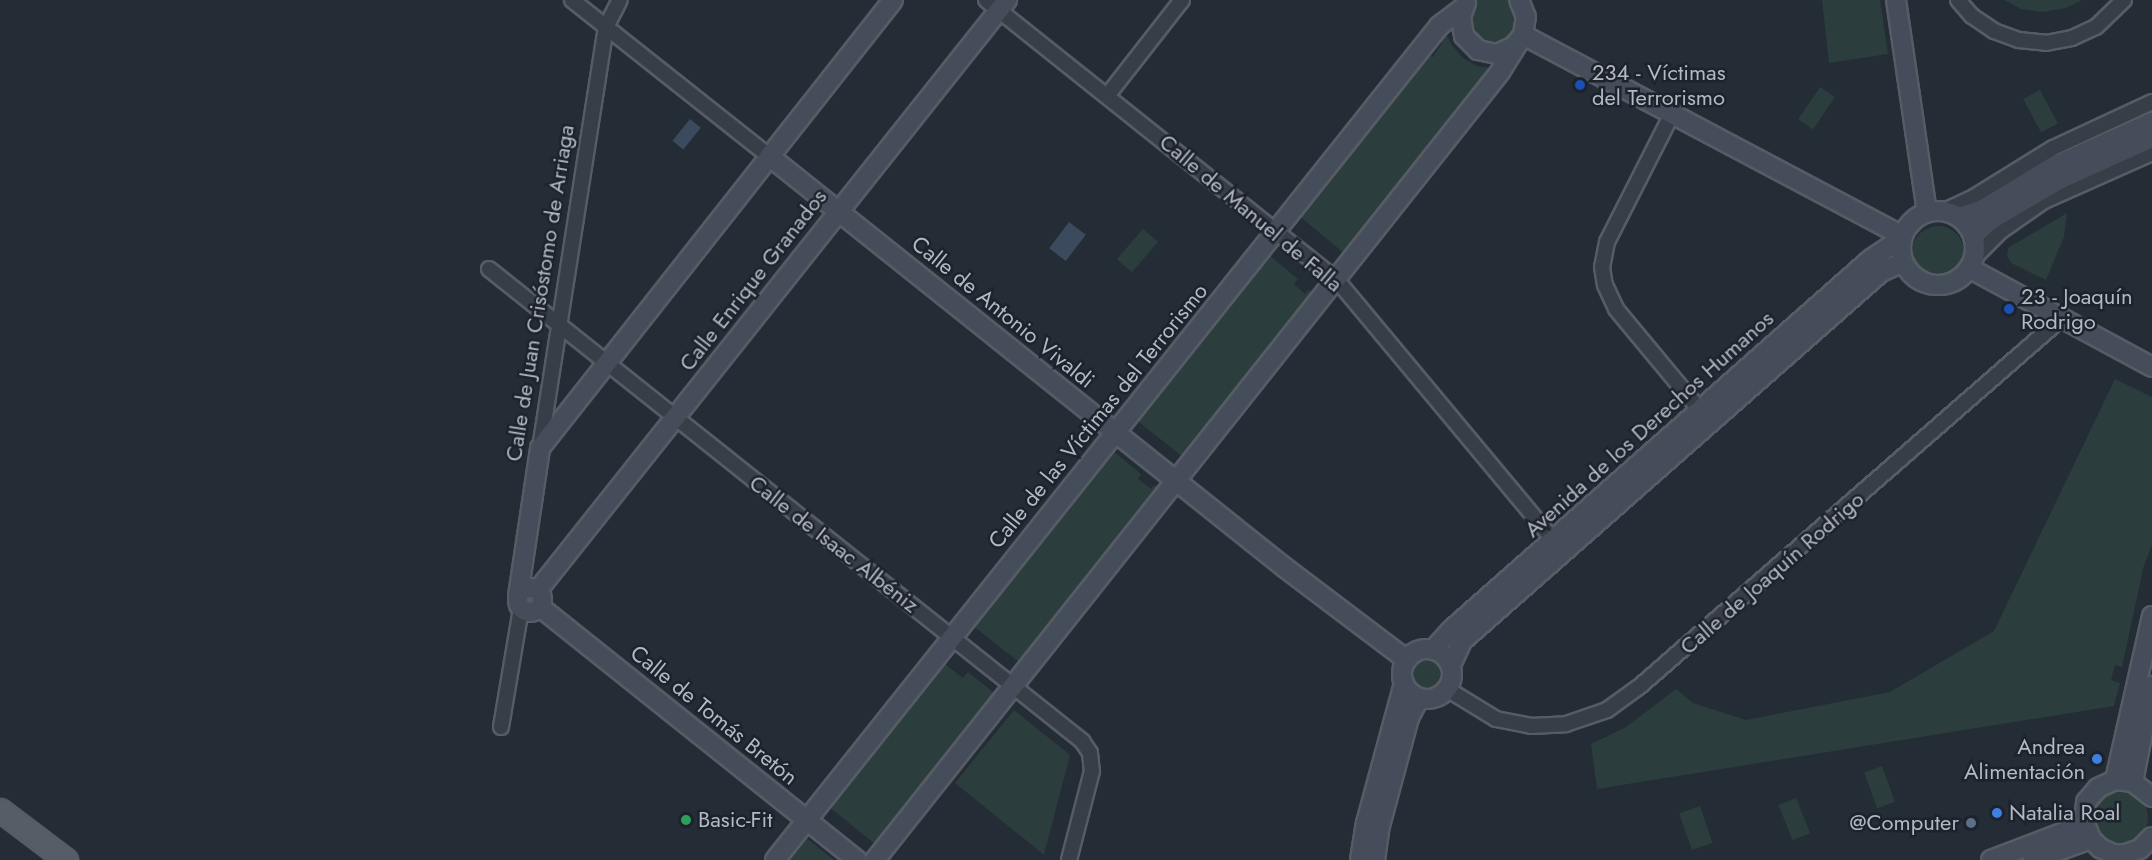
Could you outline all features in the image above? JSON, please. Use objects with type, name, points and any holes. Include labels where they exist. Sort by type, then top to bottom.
[{"type":"main road","points":[[1,819],[50,860]]},
{"type":"main road","points":[[1,819],[66,860]]},
{"type":"street","name":"Calle de Antonio Vivaldi","points":[[572,0],[1284,567],[1407,660]]},
{"type":"street","name":"Calle de Juan Crisóstomo de Arriaga","points":[[501,727],[523,558],[606,27],[620,0]]},
{"type":"street","points":[[540,448],[894,0]]},
{"type":"street","points":[[1107,96],[1182,0]]},
{"type":"street","points":[[875,860],[1500,72],[1521,38],[1526,17],[1519,0]]},
{"type":"street","points":[[1896,0],[1943,213],[1973,236]]},
{"type":"street","points":[[1958,0],[1972,16],[1994,31],[2019,40],[2046,43],[2072,38],[2096,27],[2124,0]]},
{"type":"street","name":"Calle de Manuel de Falla","points":[[997,3],[1107,96],[1336,279],[1554,541]]},
{"type":"street","name":"Calle Enrique Granados","points":[[539,599],[555,569],[839,211],[997,3]]},
{"type":"street","points":[[1462,4],[1461,27],[1464,36],[1478,50],[1497,54],[1507,51],[1521,38]]},
{"type":"street","name":"Calle de las Víctimas del Terrorismo","points":[[776,860],[1439,26],[1462,4]]},
{"type":"street","points":[[1521,38],[1673,112],[1902,238]]},
{"type":"street","points":[[1943,213],[1974,197],[2053,148],[2152,102]]},
{"type":"street","points":[[1673,112],[1606,242],[1602,267],[1605,285],[1616,309],[1700,410]]},
{"type":"street","points":[[2152,122],[2052,167],[1983,210],[1943,213],[1912,221],[1902,238],[1903,262],[1916,278],[1935,285],[1954,281],[2001,231],[2044,201],[2152,153]]},
{"type":"street","points":[[1972,263],[1973,236],[1991,220],[2059,180],[2152,138]]},
{"type":"street","name":"Avenida de los Derechos Humanos","points":[[1433,650],[1451,630],[1871,259],[1902,238]]},
{"type":"street","name":"Avenida de los Derechos Humanos","points":[[1451,665],[1461,642],[1881,272],[1903,262]]},
{"type":"street","points":[[1972,263],[2062,318],[2152,367]]},
{"type":"street","name":"Calle de Isaac Albéniz","points":[[489,269],[1082,741],[1090,753],[1092,771],[1069,860]]},
{"type":"street","name":"Calle de Joaquín Rodrigo","points":[[1448,689],[1496,719],[1531,726],[1566,724],[1607,710],[1647,681],[2062,318]]},
{"type":"street","points":[[523,558],[537,570],[555,569]]},
{"type":"street","points":[[519,602],[526,588],[539,599]]},
{"type":"street","name":"Calle de Tomás Bretón","points":[[539,599],[857,860]]},
{"type":"street","points":[[2139,785],[2152,616]]},
{"type":"street","points":[[1433,650],[1440,653],[1451,665],[1451,681],[1448,689],[1435,698],[1419,698],[1407,690],[1402,675],[1407,660],[1419,651],[1433,650]]},
{"type":"street","points":[[1360,860],[1366,823],[1404,683]]},
{"type":"street","points":[[2139,785],[2133,769],[2152,686]]},
{"type":"street","points":[[1375,860],[1380,826],[1410,718],[1419,698]]},
{"type":"street","points":[[2139,785],[2098,788],[2086,802],[2084,821],[2091,839],[2100,848],[2113,854],[2126,857],[2140,849],[2152,837]]},
{"type":"street","points":[[1991,860],[2064,832],[2084,821]]},
{"type":"street","points":[[2033,860],[2091,839]]},
{"type":"shaded area","points":[[1477,0],[1509,0],[1513,3],[1518,11],[1515,36],[1493,47],[1471,36],[1468,10]]},
{"type":"shaded area","points":[[1822,0],[1880,0],[1888,54],[1829,63]]},
{"type":"shaded area","points":[[2004,0],[2082,0],[2066,8],[2043,12],[2021,9]]},
{"type":"shaded area","points":[[1445,31],[1451,44],[1463,58],[1477,66],[1491,68],[1345,254],[1298,215],[1427,54],[1433,57],[1442,43],[1439,39]]},
{"type":"shaded area","points":[[1820,87],[1835,97],[1813,129],[1798,119]]},
{"type":"shaded area","points":[[2040,90],[2058,124],[2041,132],[2023,99]]},
{"type":"shaded area","points":[[2067,213],[2064,237],[2046,280],[2011,263],[2007,256],[2008,248]]},
{"type":"shaded area","points":[[1933,226],[1943,226],[1952,230],[1960,238],[1964,252],[1960,266],[1952,274],[1943,278],[1933,278],[1924,274],[1916,266],[1912,257],[1912,247],[1916,238],[1924,230]]},
{"type":"shaded area","points":[[1143,229],[1158,242],[1132,272],[1117,259]]},
{"type":"shaded area","points":[[1268,254],[1298,279],[1294,284],[1305,294],[1309,290],[1313,294],[1183,457],[1135,419]]},
{"type":"shaded area","points":[[2115,379],[2152,397],[2152,545],[2144,565],[2122,667],[2115,665],[2111,680],[2120,683],[2114,706],[1597,789],[1591,744],[1626,727],[1676,689],[1693,703],[1746,720],[1890,692],[1994,631]]},
{"type":"shaded area","points":[[1112,450],[1141,474],[1138,479],[1151,489],[1154,485],[1158,488],[1019,662],[972,625]]},
{"type":"shaded area","points":[[949,656],[945,664],[963,678],[968,672],[993,692],[993,697],[875,844],[828,806]]},
{"type":"shaded area","points":[[1427,660],[1438,664],[1442,675],[1438,686],[1427,690],[1416,686],[1412,675],[1416,664]]},
{"type":"shaded area","points":[[1014,710],[1070,755],[1044,855],[955,783]]},
{"type":"shaded area","points":[[1882,766],[1895,802],[1877,808],[1864,772]]},
{"type":"shaded area","points":[[2120,790],[2131,792],[2140,798],[2146,807],[2148,818],[2146,829],[2140,838],[2131,844],[2120,846],[2109,844],[2100,838],[2094,829],[2092,818],[2094,807],[2100,798],[2109,792]]},
{"type":"shaded area","points":[[1796,798],[1810,833],[1793,840],[1778,805]]},
{"type":"shaded area","points":[[1700,806],[1713,843],[1692,850],[1679,813]]},
{"type":"shaded area","points":[[805,837],[834,860],[785,860]]},
{"type":"water","points":[[690,119],[701,128],[683,150],[672,141]]},
{"type":"water","points":[[1069,222],[1086,235],[1066,261],[1049,248]]},
{"type":"place","name":"234 - Víctimas del Terrorismo","points":[[1580,85]]},
{"type":"place","name":"23 - Joaquín Rodrigo","points":[[2009,309]]},
{"type":"place","name":"Andrea Alimentación","points":[[2097,759]]},
{"type":"place","name":"Natalia Roal","points":[[1997,813]]},
{"type":"place","name":"Basic-Fit","points":[[686,820]]},
{"type":"place","name":"@Computer","points":[[1971,823]]}]
